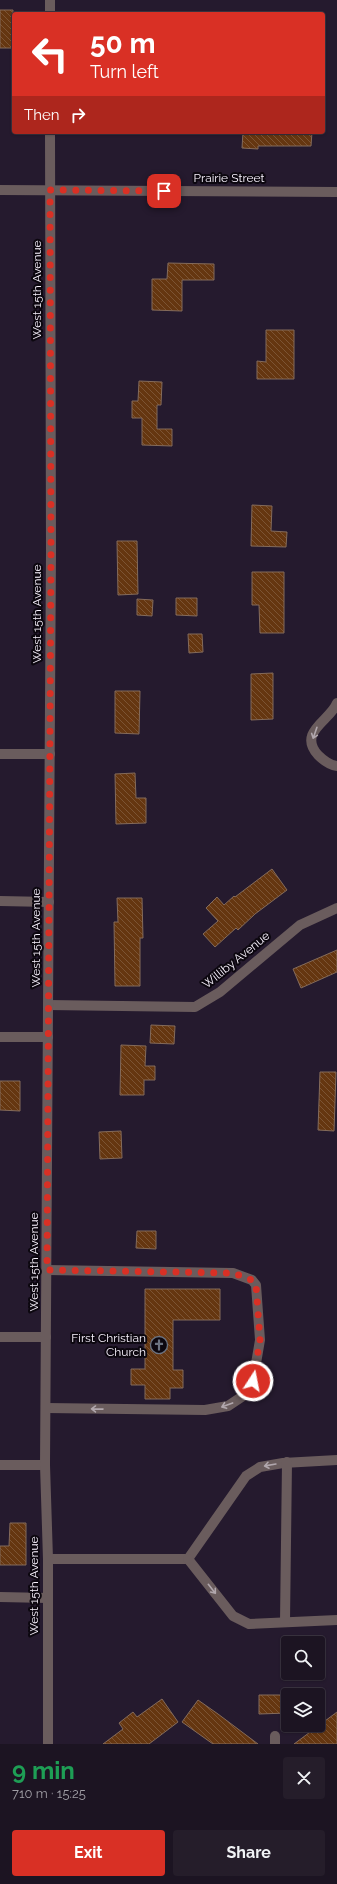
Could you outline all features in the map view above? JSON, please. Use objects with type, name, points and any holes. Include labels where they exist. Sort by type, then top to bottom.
[{"type":"street","points":[[50,0],[50,12]]},
{"type":"street","name":"West 15th Avenue","points":[[48,1744],[48,1560],[45,1466],[50,754],[50,134]]},
{"type":"street","name":"Prairie Street","points":[[0,190],[337,192]]},
{"type":"street","points":[[337,703],[334,710],[323,718],[315,729],[312,743],[318,754],[330,765],[337,766]]},
{"type":"street","points":[[0,754],[50,754]]},
{"type":"street","points":[[0,901],[49,902]]},
{"type":"street","name":"Williby Avenue","points":[[48,1005],[195,1007],[220,992],[300,925],[337,908]]},
{"type":"street","points":[[0,1037],[48,1037]]},
{"type":"street","points":[[46,1408],[205,1410],[228,1406],[243,1396],[253,1381],[260,1340],[256,1285],[252,1280],[233,1273],[47,1270]]},
{"type":"street","points":[[0,1337],[46,1337]]},
{"type":"street","points":[[188,1559],[246,1476],[260,1467],[287,1462],[337,1460]]},
{"type":"street","points":[[285,1622],[287,1462]]},
{"type":"street","points":[[0,1465],[45,1466]]},
{"type":"street","points":[[48,1560],[188,1559]]},
{"type":"street","points":[[188,1559],[233,1616],[248,1624],[337,1620]]},
{"type":"street","points":[[0,1597],[48,1598]]},
{"type":"building","points":[[0,10],[13,10],[12,48],[0,48]]},
{"type":"building","points":[[243,134],[312,134],[311,146],[258,146],[258,149],[242,148]]},
{"type":"building","points":[[168,263],[214,264],[214,280],[182,280],[182,311],[152,310],[152,279],[167,279]]},
{"type":"building","points":[[266,330],[294,330],[294,379],[257,379],[257,361],[266,362]]},
{"type":"building","points":[[139,381],[162,382],[161,405],[157,405],[157,429],[172,429],[172,446],[142,445],[142,418],[132,418],[132,401],[138,401]]},
{"type":"building","points":[[252,505],[272,506],[271,531],[287,532],[286,547],[251,546]]},
{"type":"building","points":[[117,541],[137,541],[138,594],[118,595]]},
{"type":"building","points":[[252,572],[284,572],[284,633],[260,633],[259,605],[252,605]]},
{"type":"building","points":[[176,598],[197,598],[197,616],[176,615]]},
{"type":"building","points":[[137,599],[153,600],[152,616],[137,615]]},
{"type":"building","points":[[188,634],[202,634],[203,652],[189,653]]},
{"type":"building","points":[[273,673],[273,719],[251,720],[251,674]]},
{"type":"building","points":[[115,691],[140,691],[139,734],[115,733]]},
{"type":"building","points":[[135,773],[136,798],[146,798],[146,823],[116,824],[115,774]]},
{"type":"building","points":[[272,869],[287,890],[255,914],[238,930],[236,928],[215,947],[203,934],[218,921],[206,908],[217,897],[224,905]]},
{"type":"building","points":[[117,898],[142,898],[143,938],[140,938],[140,986],[115,986],[114,922],[118,922]]},
{"type":"building","points":[[337,950],[337,972],[301,988],[293,969]]},
{"type":"building","points":[[151,1025],[175,1026],[174,1044],[150,1043]]},
{"type":"building","points":[[121,1045],[146,1046],[145,1066],[155,1066],[155,1080],[144,1080],[144,1095],[120,1095]]},
{"type":"building","points":[[320,1072],[336,1072],[334,1131],[318,1130]]},
{"type":"building","points":[[0,1081],[20,1081],[20,1111],[0,1110]]},
{"type":"building","points":[[121,1131],[122,1158],[100,1159],[99,1132]]},
{"type":"building","points":[[137,1231],[156,1231],[156,1249],[136,1248]]},
{"type":"building","name":"First Christian Church","points":[[145,1289],[220,1289],[220,1320],[173,1320],[173,1370],[183,1370],[183,1388],[170,1388],[170,1399],[145,1399],[145,1385],[131,1385],[131,1369],[145,1369]]},
{"type":"building","points":[[10,1523],[26,1523],[26,1565],[0,1565],[0,1546],[9,1546]]},
{"type":"building","points":[[259,1695],[281,1695],[281,1713],[259,1714]]},
{"type":"building","points":[[162,1699],[178,1722],[149,1744],[103,1744],[123,1729],[119,1723],[133,1712],[137,1717]]},
{"type":"building","points":[[198,1700],[258,1744],[213,1744],[182,1722]]},
{"type":"building","points":[[337,1712],[337,1744],[294,1744],[310,1732],[325,1732],[325,1721]]},
{"type":"place","name":"First Christian Church","points":[[159,1345]]},
{"type":"route","points":[[164,191],[50,190],[51,552],[47,1270],[233,1273],[252,1280],[256,1285],[260,1340],[253,1381]]}]
